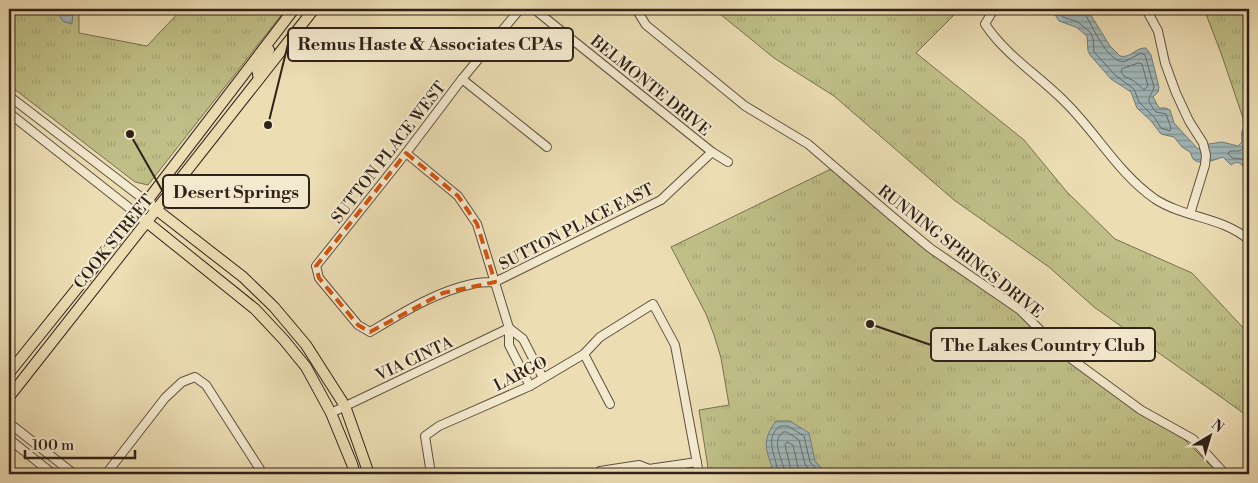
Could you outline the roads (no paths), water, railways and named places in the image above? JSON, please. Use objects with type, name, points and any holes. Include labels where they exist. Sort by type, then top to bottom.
[{"type":"main road","name":"COOK STREET","points":[[9,373],[137,214],[294,9]]},
{"type":"main road","points":[[259,79],[257,69],[260,63],[300,9]]},
{"type":"main road","name":"COOK STREET","points":[[9,397],[106,273],[148,223],[314,9]]},
{"type":"main road","points":[[146,201],[223,261],[274,307],[306,345],[345,406],[369,474]]},
{"type":"main road","points":[[137,214],[255,309],[306,367],[331,413],[355,474]]},
{"type":"street","name":"SUTTON PLACE WEST","points":[[319,278],[316,266],[462,79],[520,9]]},
{"type":"street","name":"BELMONTE DRIVE","points":[[534,9],[712,152],[728,162]]},
{"type":"street","name":"RUNNING SPRINGS DRIVE","points":[[636,9],[646,25],[745,106],[808,144],[930,248],[1020,310],[1062,352],[1141,410],[1193,440],[1225,474]]},
{"type":"street","points":[[994,9],[985,24],[996,40],[1067,104],[1111,156],[1143,189],[1157,200],[1190,214],[1234,228],[1249,240]]},
{"type":"street","points":[[1146,9],[1158,31],[1165,63],[1176,94],[1189,121],[1203,143],[1206,155],[1205,165],[1190,214]]},
{"type":"street","points":[[462,79],[547,147]]},
{"type":"street","points":[[9,96],[146,201]]},
{"type":"street","points":[[9,113],[137,214]]},
{"type":"street","name":"SUTTON PLACE EAST","points":[[319,278],[358,325],[370,332],[444,292],[473,283],[495,282],[661,200],[712,152]]},
{"type":"street","points":[[406,153],[458,196],[477,224],[509,328],[509,345],[530,386]]},
{"type":"street","name":"LARGO","points":[[430,474],[425,436],[439,426],[530,386],[584,354],[600,337],[653,304],[675,346],[697,462]]},
{"type":"street","points":[[509,328],[523,339],[543,378]]},
{"type":"street","name":"VIA CINTA","points":[[331,413],[509,328]]},
{"type":"street","points":[[584,354],[610,404]]},
{"type":"street","points":[[106,474],[165,398],[182,382],[195,377],[206,385],[246,444],[263,474]]},
{"type":"street","points":[[9,423],[74,474]]},
{"type":"street","points":[[9,439],[53,474]]},
{"type":"street","points":[[597,474],[600,471],[639,465],[646,472],[697,462],[699,474]]},
{"type":"water","points":[[54,9],[73,9],[72,24],[64,22]]},
{"type":"water","points":[[1046,9],[1087,9],[1110,46],[1120,56],[1127,56],[1139,49],[1146,48],[1151,55],[1159,87],[1158,92],[1153,97],[1159,108],[1170,110],[1174,123],[1198,149],[1209,144],[1222,142],[1238,146],[1242,142],[1242,131],[1248,120],[1249,113],[1249,172],[1239,163],[1231,165],[1223,157],[1211,161],[1198,162],[1193,159],[1190,152],[1182,147],[1174,137],[1161,134],[1137,108],[1131,92],[1111,79],[1090,55],[1087,36],[1076,27],[1059,21],[1056,16]]},
{"type":"water","points":[[1249,72],[1249,113],[1243,83]]},
{"type":"water","points":[[776,421],[790,421],[809,433],[815,461],[827,474],[774,474],[767,452],[766,441]]},
{"type":"place","name":"Remus Haste & Associates CPAs","points":[[268,125]]},
{"type":"place","name":"Desert Springs","points":[[130,134]]},
{"type":"place","name":"The Lakes Country Club","points":[[870,324]]}]
